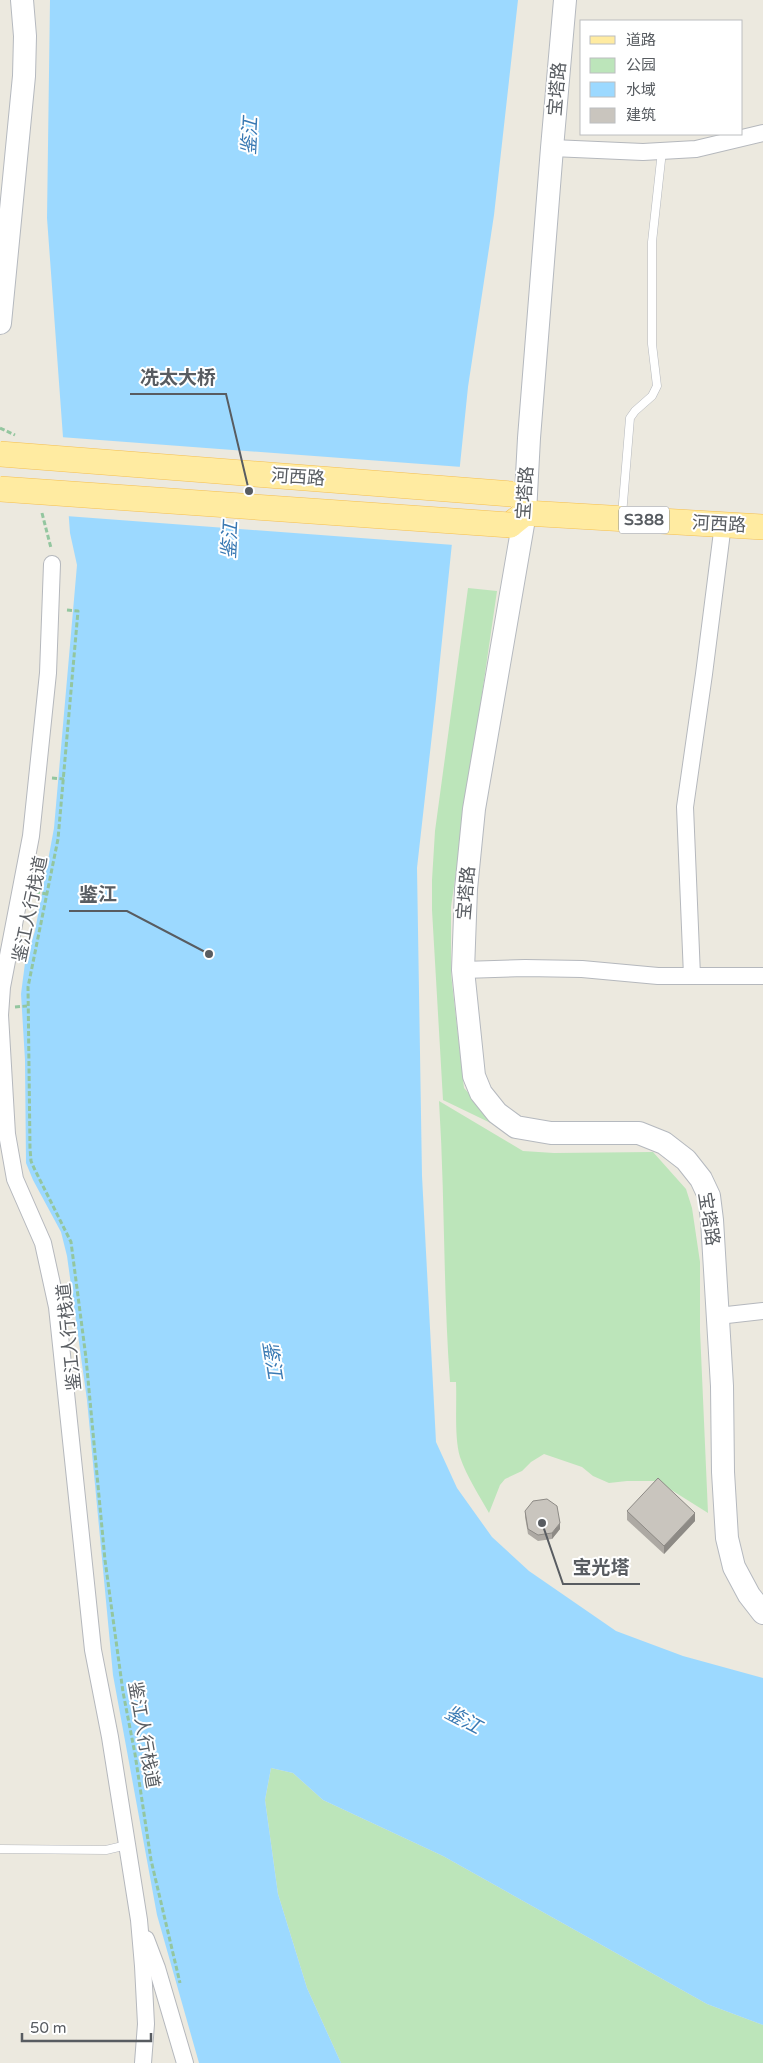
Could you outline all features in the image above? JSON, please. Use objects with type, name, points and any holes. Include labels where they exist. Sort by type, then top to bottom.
[{"type":"main road","name":"河西路","points":[[0,454],[516,511]]},
{"type":"main road","name":"河西路","points":[[0,489],[516,511],[763,527]]},
{"type":"street","points":[[0,323],[24,76],[25,36],[22,0]]},
{"type":"street","name":"宝塔路","points":[[565,0],[529,438],[516,511],[474,809],[466,888],[463,970],[474,1076],[481,1093],[497,1113],[516,1127],[551,1133],[639,1133],[664,1143],[686,1160],[702,1179],[709,1196],[712,1220],[727,1538],[734,1567],[749,1595],[763,1613]]},
{"type":"street","points":[[552,148],[662,151],[696,149],[763,133]]},
{"type":"street","points":[[692,976],[684,807],[704,674],[723,524]]},
{"type":"street","points":[[52,564],[48,673],[29,849],[2,986],[0,1015],[2,1055],[11,1165],[18,1189],[38,1228],[43,1243],[57,1307],[93,1650],[110,1737],[139,1920],[146,2024],[142,2063]]},
{"type":"street","points":[[463,970],[525,968],[692,976],[763,976]]},
{"type":"street","points":[[718,1316],[763,1311]]},
{"type":"street","points":[[139,1920],[157,1968],[185,2063]]},
{"type":"lane","points":[[622,518],[630,418],[652,396],[657,386],[652,344],[652,242],[662,151]]},
{"type":"lane","points":[[0,1850],[106,1850],[128,1845]]},
{"type":"path","name":"鉴江人行栈道","points":[[78,611],[58,839],[28,987],[31,1161],[71,1242],[86,1358],[105,1560],[123,1692],[150,1860],[181,1986]]},
{"type":"green space","points":[[468,588],[497,591],[451,907],[451,974],[464,1088],[499,1127],[443,1100],[432,910],[435,831]]},
{"type":"green space","points":[[439,1101],[523,1151],[554,1153],[653,1152],[686,1189],[692,1208],[700,1262],[700,1330],[708,1513],[657,1481],[609,1483],[593,1476],[582,1467],[544,1454],[531,1462],[522,1471],[505,1479],[500,1485],[489,1513],[470,1479],[458,1449],[456,1382],[450,1382],[446,1312]]},
{"type":"green space","points":[[271,1768],[293,1773],[323,1800],[443,1856],[707,2004],[763,2025],[763,2063],[341,2063],[307,1988],[278,1894],[265,1800]]},
{"type":"water","points":[[50,0],[518,0],[494,215],[468,387],[417,868],[422,1176],[436,1442],[457,1488],[492,1537],[529,1571],[616,1631],[683,1656],[763,1678],[763,2025],[707,2004],[443,1856],[323,1800],[293,1773],[271,1768],[265,1800],[278,1894],[307,1988],[341,2063],[199,2063],[157,1915],[113,1675],[87,1400],[67,1256],[61,1232],[26,1163],[25,1060],[21,994],[25,963],[35,931],[54,828],[77,565],[70,533],[47,218]]},
{"type":"pier","points":[[60,437],[462,467],[454,545],[66,516]]},
{"type":"building","points":[[658,1478],[695,1513],[664,1546],[627,1511]]},
{"type":"building","points":[[547,1499],[557,1506],[560,1523],[552,1533],[538,1535],[528,1529],[525,1511],[533,1501]]},
{"type":"place","name":"冼太大桥","points":[[249,491]]},
{"type":"place","name":"鉴江","points":[[209,954]]},
{"type":"place","name":"宝光塔","points":[[542,1523]]}]
